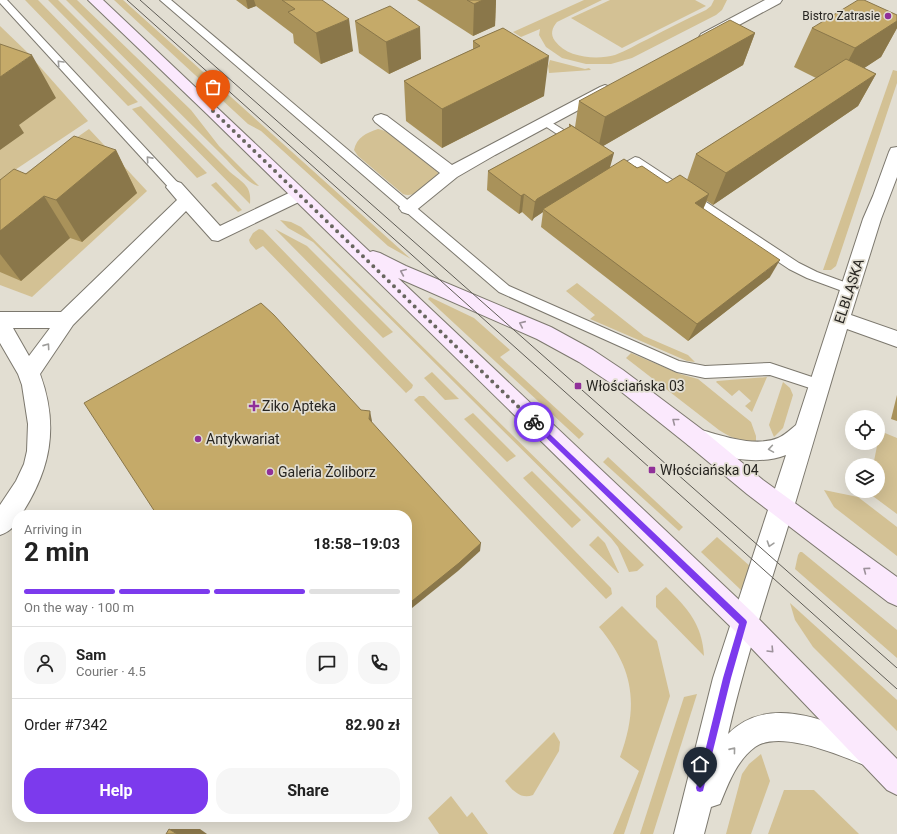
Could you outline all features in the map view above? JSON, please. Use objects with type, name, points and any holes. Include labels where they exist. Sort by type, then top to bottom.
[{"type":"main road","points":[[95,0],[213,111],[744,622],[897,780]]},
{"type":"main road","points":[[354,248],[399,271],[457,294],[558,340],[586,356],[616,376],[756,487],[897,593]]},
{"type":"street","points":[[693,43],[775,0]]},
{"type":"street","points":[[408,208],[451,174],[618,84]]},
{"type":"street","points":[[381,120],[451,174]]},
{"type":"street","name":"ELBLĄSKA","points":[[689,834],[727,678],[744,622],[782,507],[872,219],[882,196],[897,152]]},
{"type":"street","points":[[28,373],[66,320],[181,194],[218,235],[299,195]]},
{"type":"street","points":[[840,319],[897,339]]},
{"type":"street","points":[[0,524],[13,508],[32,474],[38,448],[39,424],[37,397],[28,373],[6,336],[0,320],[66,320]]},
{"type":"street","points":[[696,438],[724,447],[754,451],[782,447],[805,431]]},
{"type":"street","points":[[689,834],[722,765],[746,737],[763,728],[781,727],[819,734],[872,754]]},
{"type":"lane","points":[[2,0],[181,194]]},
{"type":"lane","points":[[164,0],[504,288],[677,366],[705,372],[770,369],[778,370],[819,385]]},
{"type":"lane","points":[[546,122],[583,147]]},
{"type":"lane","points":[[603,181],[635,161],[794,266],[812,275],[850,289]]},
{"type":"shaded area","points":[[25,0],[38,0],[138,102],[128,106]]},
{"type":"shaded area","points":[[48,0],[58,0],[230,172],[246,185],[250,193],[250,204]]},
{"type":"shaded area","points":[[66,0],[77,0],[191,110],[219,146],[259,186],[250,182],[240,173]]},
{"type":"shaded area","points":[[114,0],[123,0],[411,259],[388,246],[261,131],[248,124]]},
{"type":"shaded area","points":[[584,0],[602,0],[557,22],[553,29],[552,36],[560,47],[575,54],[591,57],[608,57],[615,55],[706,10],[711,6],[714,0],[727,0],[722,10],[716,15],[632,58],[611,64],[586,64],[562,58],[546,47],[539,35],[540,29],[521,37],[513,32]]},
{"type":"shaded area","points":[[610,0],[695,0],[706,6],[622,48],[571,18]]},
{"type":"shaded area","points":[[0,26],[28,53],[0,64]]},
{"type":"shaded area","points":[[34,60],[88,121],[0,180],[0,72]]},
{"type":"shaded area","points":[[550,60],[585,69],[589,68],[591,70],[549,73],[548,66]]},
{"type":"shaded area","points":[[893,70],[897,71],[897,83],[836,266],[831,270],[823,270]]},
{"type":"shaded area","points":[[141,106],[207,173],[197,178],[132,109]]},
{"type":"shaded area","points":[[89,129],[147,191],[32,297],[0,285],[0,191]]},
{"type":"shaded area","points":[[378,129],[402,140],[420,154],[439,174],[437,177],[417,193],[408,195],[403,194],[358,156],[354,150],[357,142],[363,136]]},
{"type":"shaded area","points":[[216,182],[242,210],[238,212],[211,185]]},
{"type":"shaded area","points":[[280,220],[291,222],[301,227],[644,565],[637,571],[629,572],[618,547],[611,538],[313,242],[288,228]]},
{"type":"shaded area","points":[[259,229],[263,230],[413,385],[412,388],[406,393],[263,246],[256,250],[249,240],[253,233]]},
{"type":"shaded area","points":[[275,229],[307,246],[393,332],[383,338]]},
{"type":"shaded area","points":[[577,283],[644,336],[688,355],[695,362],[687,361],[590,319],[595,315],[566,291]]},
{"type":"shaded area","points":[[430,297],[474,318],[510,350],[500,357],[584,434],[579,439],[428,299]]},
{"type":"shaded area","points":[[631,353],[680,374],[698,379],[751,422],[756,436],[756,441],[737,439],[719,430],[626,358]]},
{"type":"shaded area","points":[[432,372],[459,399],[445,400],[424,378]]},
{"type":"shaded area","points":[[767,377],[752,412],[745,406],[751,401],[739,390],[732,396],[716,382],[717,381]]},
{"type":"shaded area","points":[[783,382],[790,388],[793,395],[783,428],[774,437],[769,425]]},
{"type":"shaded area","points":[[419,396],[424,396],[611,588],[612,594],[606,599],[414,400]]},
{"type":"shaded area","points":[[473,413],[516,456],[507,462],[464,419]]},
{"type":"shaded area","points":[[885,433],[897,438],[897,514],[875,498],[885,498],[885,458],[875,458],[876,450],[885,450]]},
{"type":"shaded area","points":[[608,457],[683,527],[679,531],[603,462]]},
{"type":"shaded area","points":[[532,471],[581,520],[572,528],[523,478]]},
{"type":"shaded area","points":[[824,490],[845,494],[845,498],[859,498],[897,527],[897,556],[834,507]]},
{"type":"shaded area","points":[[598,536],[605,543],[619,573],[589,545]]},
{"type":"shaded area","points":[[717,537],[751,567],[742,591],[701,552]]},
{"type":"shaded area","points":[[800,552],[802,552],[897,630],[897,658],[795,569]]},
{"type":"shaded area","points":[[666,587],[687,610],[697,626],[703,645],[704,656],[656,607],[656,596]]},
{"type":"shaded area","points":[[790,603],[897,700],[897,731],[813,647],[795,620]]},
{"type":"shaded area","points":[[622,606],[657,641],[670,696],[624,834],[613,834],[639,771],[620,757],[630,721],[630,688],[620,658],[599,627]]},
{"type":"shaded area","points":[[697,694],[653,834],[640,834],[684,697]]},
{"type":"shaded area","points":[[554,732],[560,742],[559,751],[533,795],[525,796],[517,793],[505,781]]},
{"type":"shaded area","points":[[761,754],[770,781],[751,834],[726,834],[742,774],[749,764]]},
{"type":"shaded area","points":[[784,790],[814,790],[859,834],[768,834]]},
{"type":"shaded area","points":[[451,796],[467,817],[472,812],[488,834],[439,834],[428,818]]},
{"type":"building","points":[[282,0],[322,0],[349,19],[316,33],[288,12],[295,9]]},
{"type":"building","points":[[467,0],[483,0],[474,4]]},
{"type":"building","points":[[858,0],[864,0],[897,15],[897,21],[855,48],[812,28]]},
{"type":"building","points":[[390,6],[420,27],[386,42],[355,21]]},
{"type":"building","points":[[730,20],[755,33],[605,117],[579,101]]},
{"type":"building","points":[[503,28],[549,56],[442,109],[404,81],[480,46],[473,41]]},
{"type":"building","points":[[0,44],[32,55],[0,77]]},
{"type":"building","points":[[846,59],[876,74],[726,173],[696,154]]},
{"type":"building","points":[[569,124],[614,153],[537,199],[535,202],[524,194],[521,196],[488,171],[571,126]]},
{"type":"building","points":[[74,136],[116,150],[56,200],[44,196],[0,231],[0,180],[14,169],[26,174]]},
{"type":"building","points":[[624,159],[637,168],[642,166],[667,183],[680,175],[709,194],[695,203],[780,260],[697,324],[543,209]]},
{"type":"building","name":"Galeria Żoliborz","points":[[261,303],[274,315],[361,410],[370,411],[369,419],[481,543],[412,601],[412,510],[154,510],[84,403]]},
{"type":"building","points":[[169,829],[177,834],[166,834]]},
{"type":"tram line","points":[[127,0],[897,689]]},
{"type":"tram line","points":[[140,0],[897,668]]},
{"type":"way so far","points":[[213,111],[534,422]]},
{"type":"place","name":"Bistro Zatrasie","points":[[888,16]]},
{"type":"place","name":"Włościańska 03","points":[[578,386]]},
{"type":"place","name":"Ziko Apteka","points":[[254,406]]},
{"type":"place","name":"Antykwariat","points":[[198,439]]},
{"type":"place","name":"Włościańska 04","points":[[652,470]]},
{"type":"place","name":"Galeria Żoliborz","points":[[270,472]]},
{"type":"route","points":[[534,422],[744,622],[727,678],[700,788]]}]
